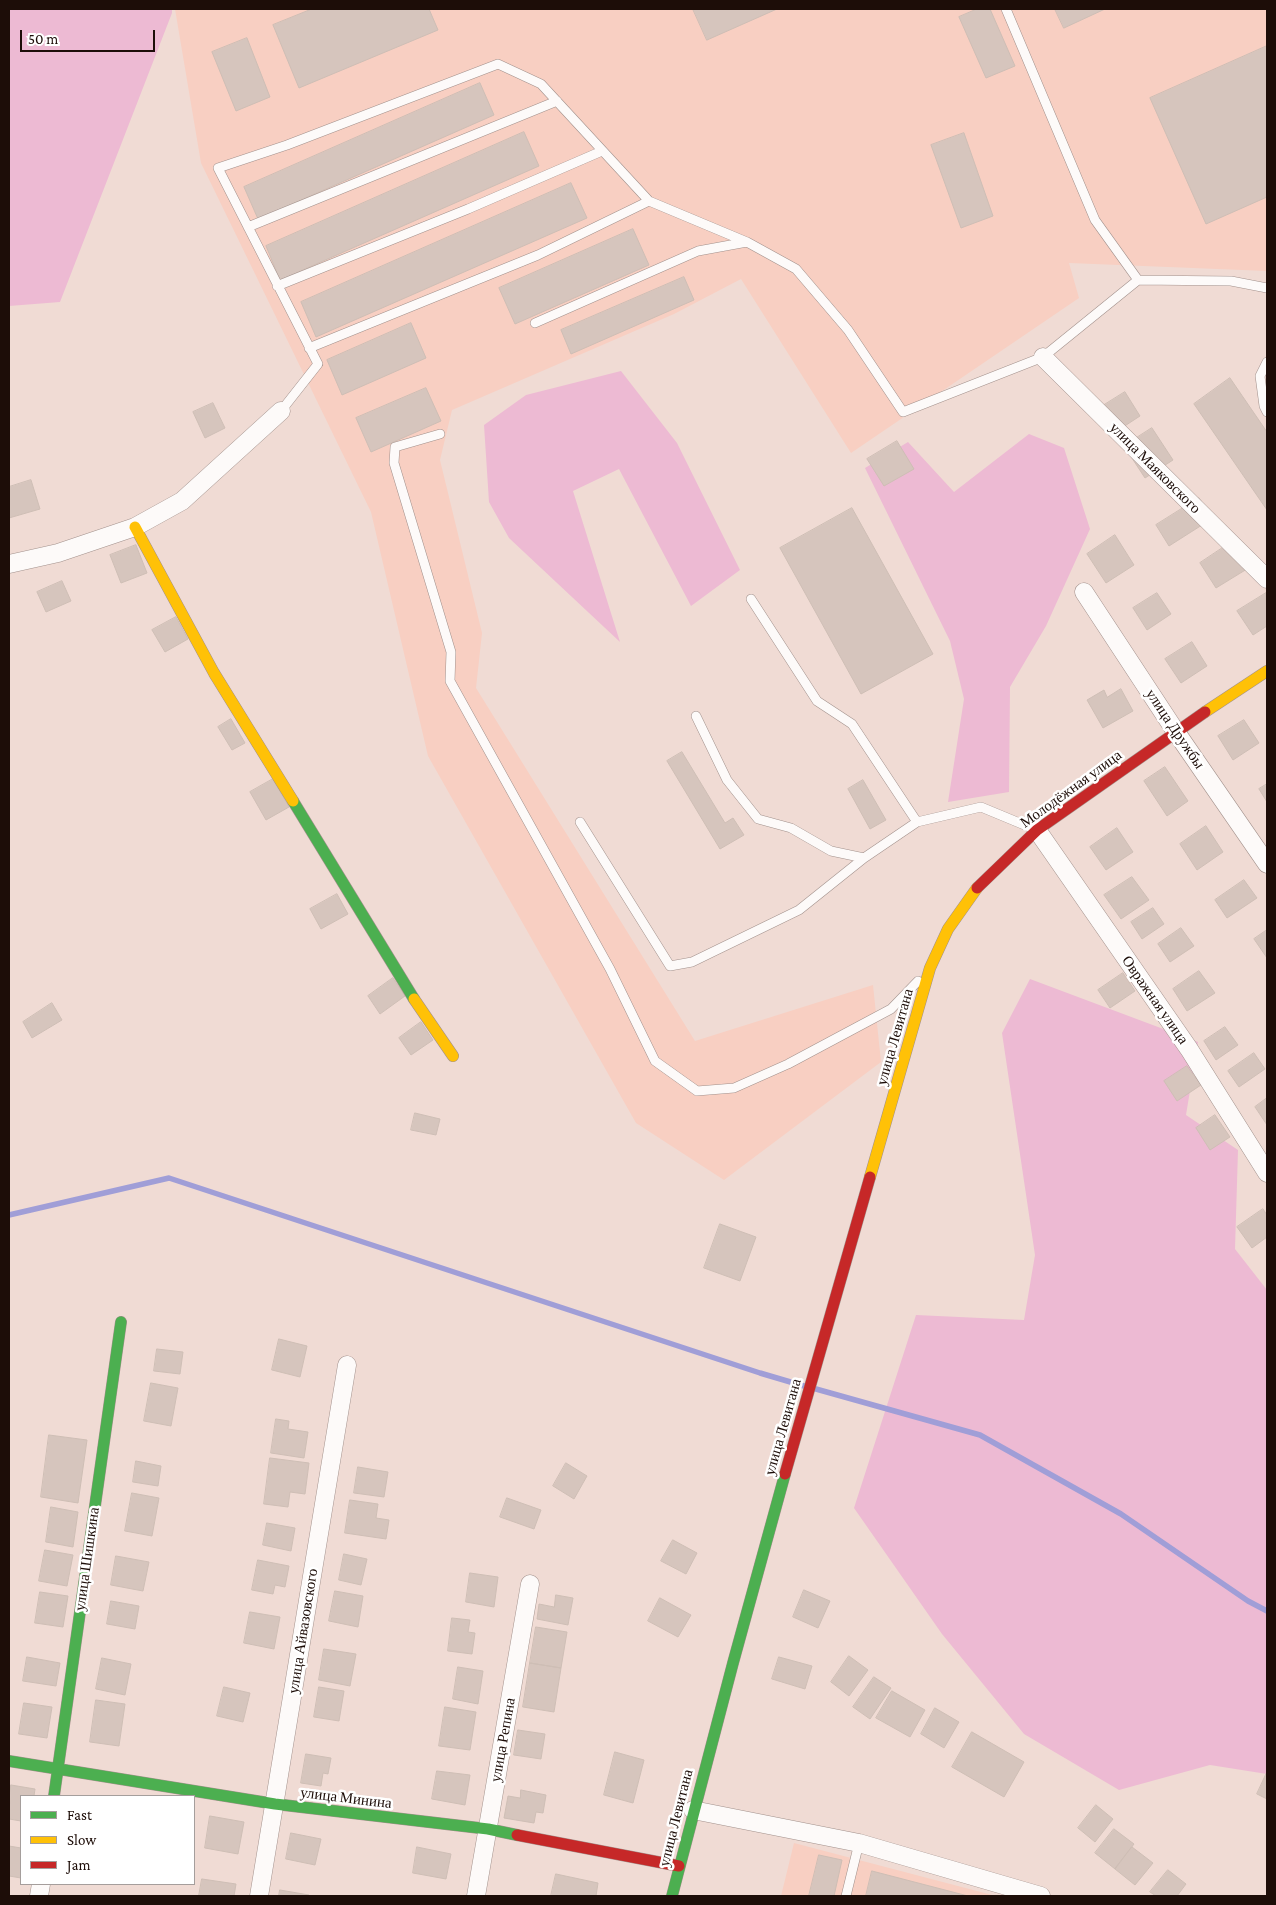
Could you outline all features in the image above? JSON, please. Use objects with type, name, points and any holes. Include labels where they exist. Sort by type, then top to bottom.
[{"type":"street","name":"улица Маяковского","points":[[1043,358],[1267,579]]},
{"type":"street","points":[[9,564],[58,553],[135,527],[182,501],[281,411]]},
{"type":"street","points":[[135,527],[214,673],[392,964],[453,1056]]},
{"type":"street","name":"улица Дружбы","points":[[1084,592],[1176,732],[1267,864]]},
{"type":"street","name":"Молодёжная улица","points":[[930,968],[948,929],[972,893],[1036,830],[1267,671]]},
{"type":"street","name":"Овражная улица","points":[[1036,830],[1189,1049],[1267,1173]]},
{"type":"street","name":"улица Левитана","points":[[672,1896],[693,1810],[789,1459],[930,968]]},
{"type":"street","name":"улица Шишкина","points":[[54,1795],[121,1322]]},
{"type":"street","name":"улица Айвазовского","points":[[259,1896],[347,1365]]},
{"type":"street","name":"улица Репина","points":[[476,1896],[530,1584]]},
{"type":"street","name":"улица Минина","points":[[9,1761],[275,1804],[488,1829],[679,1866]]},
{"type":"street","points":[[693,1810],[859,1843],[1041,1896]]},
{"type":"lane","points":[[1006,9],[1096,220],[1138,280]]},
{"type":"lane","points":[[281,411],[318,364],[218,168],[286,145],[498,64],[541,84],[649,201],[747,242],[796,269],[848,330],[904,412],[1043,358],[1138,280],[1231,281],[1267,288]]},
{"type":"lane","points":[[248,227],[557,101]]},
{"type":"lane","points":[[277,286],[468,209],[602,150]]},
{"type":"lane","points":[[309,348],[538,255],[649,201]]},
{"type":"lane","points":[[535,323],[698,251],[747,242]]},
{"type":"lane","points":[[1267,362],[1260,376],[1264,406],[1267,412]]},
{"type":"lane","points":[[440,434],[395,447],[394,463],[451,652],[450,681],[610,969],[655,1061],[696,1091],[734,1088],[788,1064],[891,1009],[930,968]]},
{"type":"lane","points":[[751,599],[817,701],[852,724],[917,822]]},
{"type":"lane","points":[[696,716],[728,780],[758,819],[792,828],[831,851],[864,858]]},
{"type":"lane","points":[[580,822],[670,966],[692,962],[799,910],[864,858],[917,822],[981,807],[1036,830]]},
{"type":"lane","points":[[846,1896],[859,1843]]},
{"type":"shaded area","points":[[9,9],[172,9],[60,302],[9,306]]},
{"type":"shaded area","points":[[175,9],[1267,9],[1267,271],[1069,263],[1079,298],[851,453],[741,279],[674,314],[452,410],[440,460],[482,633],[476,688],[695,1041],[873,985],[881,1062],[724,1180],[636,1123],[428,756],[371,512],[201,163]]},
{"type":"shaded area","points":[[621,371],[677,443],[740,570],[691,606],[619,469],[573,491],[620,642],[509,538],[489,502],[484,425],[526,395]]},
{"type":"shaded area","points":[[1029,434],[1064,448],[1090,529],[1046,626],[1010,687],[1009,792],[948,802],[964,699],[950,641],[865,468],[908,442],[954,492]]},
{"type":"shaded area","points":[[1030,979],[1198,1042],[1186,1115],[1238,1150],[1235,1249],[1267,1290],[1267,1774],[1210,1765],[1119,1790],[1024,1734],[942,1634],[854,1508],[916,1315],[1024,1320],[1035,1255],[1002,1033]]},
{"type":"shaded area","points":[[794,1843],[996,1896],[781,1896]]},
{"type":"building","points":[[312,9],[429,9],[438,30],[299,88],[273,25]]},
{"type":"building","points":[[693,9],[777,9],[707,40]]},
{"type":"building","points":[[977,9],[990,9],[1015,66],[986,78],[959,17]]},
{"type":"building","points":[[1055,9],[1105,9],[1064,28]]},
{"type":"building","points":[[247,38],[270,97],[236,111],[212,52]]},
{"type":"building","points":[[1267,46],[1267,197],[1206,224],[1150,98]]},
{"type":"building","points":[[480,83],[494,115],[258,219],[244,187]]},
{"type":"building","points":[[524,132],[539,166],[280,280],[266,246]]},
{"type":"building","points":[[964,133],[993,216],[961,228],[931,145]]},
{"type":"building","points":[[571,183],[587,218],[316,337],[301,302]]},
{"type":"building","points":[[633,229],[649,265],[515,324],[499,288]]},
{"type":"building","points":[[684,277],[694,300],[571,354],[561,330]]},
{"type":"building","points":[[411,323],[426,358],[342,395],[327,360]]},
{"type":"building","points":[[1230,378],[1267,432],[1267,510],[1194,404]]},
{"type":"building","points":[[426,388],[441,421],[371,452],[356,418]]},
{"type":"building","points":[[1125,392],[1140,416],[1117,431],[1101,407]]},
{"type":"building","points":[[213,403],[225,428],[205,438],[193,412]]},
{"type":"building","points":[[1152,428],[1173,460],[1145,478],[1124,446]]},
{"type":"building","points":[[897,441],[914,469],[884,486],[867,459]]},
{"type":"building","points":[[31,480],[40,509],[9,518],[9,487]]},
{"type":"building","points":[[1199,498],[1213,518],[1169,546],[1156,525]]},
{"type":"building","points":[[852,508],[933,654],[861,694],[780,548]]},
{"type":"building","points":[[1115,535],[1134,565],[1106,583],[1087,554]]},
{"type":"building","points":[[1230,543],[1247,569],[1216,588],[1200,563]]},
{"type":"building","points":[[136,545],[147,573],[121,583],[110,555]]},
{"type":"building","points":[[62,581],[71,601],[46,612],[37,592]]},
{"type":"building","points":[[1157,593],[1171,614],[1147,630],[1133,608]]},
{"type":"building","points":[[1266,593],[1267,626],[1253,635],[1237,611]]},
{"type":"building","points":[[176,617],[188,639],[165,652],[152,630]]},
{"type":"building","points":[[1192,642],[1207,666],[1181,683],[1165,659]]},
{"type":"building","points":[[1121,689],[1133,711],[1103,728],[1087,700],[1104,690],[1107,697]]},
{"type":"building","points":[[231,719],[245,743],[232,750],[218,727]]},
{"type":"building","points":[[1244,720],[1259,743],[1233,760],[1218,736]]},
{"type":"building","points":[[682,752],[725,823],[733,818],[744,835],[720,849],[667,761]]},
{"type":"building","points":[[1165,767],[1188,801],[1167,816],[1144,781]]},
{"type":"building","points":[[273,779],[289,807],[266,820],[250,792]]},
{"type":"building","points":[[863,780],[886,820],[870,829],[848,789]]},
{"type":"building","points":[[1267,784],[1267,802],[1259,789]]},
{"type":"building","points":[[1206,826],[1223,852],[1197,870],[1180,844]]},
{"type":"building","points":[[1117,828],[1133,852],[1106,870],[1090,847]]},
{"type":"building","points":[[1132,877],[1149,900],[1121,919],[1104,895]]},
{"type":"building","points":[[1244,880],[1257,898],[1227,918],[1215,900]]},
{"type":"building","points":[[337,894],[348,914],[321,929],[310,909]]},
{"type":"building","points":[[1153,908],[1164,924],[1142,939],[1131,922]]},
{"type":"building","points":[[1181,928],[1194,946],[1170,962],[1158,944]]},
{"type":"building","points":[[1267,930],[1267,958],[1254,939]]},
{"type":"building","points":[[1199,971],[1215,993],[1187,1011],[1173,989]]},
{"type":"building","points":[[1123,973],[1135,991],[1110,1008],[1098,990]]},
{"type":"building","points":[[393,978],[405,996],[380,1014],[368,996]]},
{"type":"building","points":[[52,1003],[62,1020],[32,1038],[23,1022]]},
{"type":"building","points":[[421,1022],[433,1040],[411,1055],[399,1038]]},
{"type":"building","points":[[1225,1027],[1238,1045],[1216,1060],[1204,1041]]},
{"type":"building","points":[[1254,1053],[1265,1069],[1239,1087],[1228,1071]]},
{"type":"building","points":[[1187,1066],[1201,1085],[1177,1101],[1164,1081]]},
{"type":"building","points":[[1267,1098],[1267,1125],[1255,1107]]},
{"type":"building","points":[[415,1113],[440,1119],[436,1135],[411,1130]]},
{"type":"building","points":[[1215,1115],[1230,1137],[1210,1150],[1196,1128]]},
{"type":"building","points":[[1263,1209],[1267,1215],[1267,1237],[1252,1248],[1237,1227]]},
{"type":"building","points":[[720,1224],[756,1237],[740,1281],[704,1268]]},
{"type":"building","points":[[279,1339],[307,1346],[300,1377],[272,1370]]},
{"type":"building","points":[[157,1349],[183,1352],[180,1374],[154,1371]]},
{"type":"building","points":[[151,1383],[178,1388],[171,1426],[144,1421]]},
{"type":"building","points":[[276,1419],[289,1421],[288,1429],[308,1432],[304,1458],[271,1453]]},
{"type":"building","points":[[49,1435],[87,1440],[78,1503],[41,1497]]},
{"type":"building","points":[[270,1458],[309,1463],[305,1494],[290,1492],[288,1507],[264,1504]]},
{"type":"building","points":[[136,1461],[161,1466],[158,1486],[133,1482]]},
{"type":"building","points":[[566,1463],[587,1476],[574,1499],[553,1486]]},
{"type":"building","points":[[358,1467],[388,1472],[384,1497],[354,1493]]},
{"type":"building","points":[[132,1493],[159,1498],[152,1536],[125,1531]]},
{"type":"building","points":[[507,1498],[541,1510],[534,1529],[500,1517]]},
{"type":"building","points":[[350,1500],[378,1504],[376,1518],[389,1520],[386,1539],[345,1533]]},
{"type":"building","points":[[51,1507],[78,1512],[73,1547],[46,1542]]},
{"type":"building","points":[[267,1523],[295,1528],[291,1551],[263,1545]]},
{"type":"building","points":[[673,1540],[697,1553],[686,1574],[661,1561]]},
{"type":"building","points":[[45,1550],[73,1555],[67,1586],[39,1581]]},
{"type":"building","points":[[344,1554],[367,1559],[361,1585],[339,1580]]},
{"type":"building","points":[[116,1556],[149,1562],[143,1591],[111,1585]]},
{"type":"building","points":[[258,1560],[289,1566],[285,1587],[275,1585],[273,1594],[252,1590]]},
{"type":"building","points":[[470,1573],[498,1577],[494,1607],[466,1602]]},
{"type":"building","points":[[804,1590],[830,1601],[818,1628],[793,1617]]},
{"type":"building","points":[[335,1591],[363,1596],[358,1627],[329,1621]]},
{"type":"building","points":[[40,1592],[68,1596],[63,1627],[35,1623]]},
{"type":"building","points":[[556,1595],[573,1598],[568,1625],[537,1619],[539,1604],[554,1607]]},
{"type":"building","points":[[660,1598],[691,1615],[678,1637],[648,1621]]},
{"type":"building","points":[[111,1601],[139,1606],[135,1629],[107,1624]]},
{"type":"building","points":[[250,1612],[280,1617],[274,1649],[244,1643]]},
{"type":"building","points":[[452,1618],[470,1620],[468,1632],[475,1633],[472,1654],[448,1651]]},
{"type":"building","points":[[536,1627],[567,1632],[561,1668],[530,1663]]},
{"type":"building","points":[[324,1649],[356,1654],[350,1686],[319,1680]]},
{"type":"building","points":[[849,1656],[868,1670],[849,1696],[831,1682]]},
{"type":"building","points":[[27,1657],[60,1663],[56,1686],[23,1681]]},
{"type":"building","points":[[779,1657],[812,1666],[805,1689],[772,1679]]},
{"type":"building","points":[[102,1658],[131,1664],[125,1695],[96,1689]]},
{"type":"building","points":[[530,1663],[561,1668],[554,1712],[523,1707]]},
{"type":"building","points":[[458,1667],[483,1671],[478,1704],[453,1699]]},
{"type":"building","points":[[874,1677],[891,1688],[870,1719],[853,1707]]},
{"type":"building","points":[[224,1687],[250,1693],[243,1722],[217,1716]]},
{"type":"building","points":[[319,1687],[344,1691],[339,1721],[314,1717]]},
{"type":"building","points":[[892,1691],[925,1710],[910,1737],[876,1718]]},
{"type":"building","points":[[96,1700],[125,1704],[119,1746],[90,1742]]},
{"type":"building","points":[[24,1703],[52,1707],[47,1738],[19,1734]]},
{"type":"building","points":[[445,1707],[476,1712],[470,1750],[439,1746]]},
{"type":"building","points":[[935,1708],[959,1722],[944,1748],[921,1734]]},
{"type":"building","points":[[518,1730],[545,1734],[541,1759],[514,1755]]},
{"type":"building","points":[[972,1732],[1024,1762],[1004,1797],[952,1767]]},
{"type":"building","points":[[615,1752],[644,1760],[633,1803],[604,1795]]},
{"type":"building","points":[[306,1754],[331,1758],[328,1774],[323,1773],[321,1786],[301,1783]]},
{"type":"building","points":[[437,1771],[470,1775],[465,1805],[432,1799]]},
{"type":"building","points":[[1267,1772],[1267,1799],[1257,1794]]},
{"type":"building","points":[[11,1785],[35,1789],[34,1795],[20,1795],[20,1821],[9,1819]]},
{"type":"building","points":[[521,1790],[546,1795],[543,1813],[536,1812],[534,1823],[504,1818],[508,1796],[520,1798]]},
{"type":"building","points":[[1096,1805],[1113,1819],[1095,1842],[1078,1828]]},
{"type":"building","points":[[210,1816],[244,1822],[238,1854],[205,1848]]},
{"type":"building","points":[[1114,1829],[1134,1844],[1115,1869],[1095,1853]]},
{"type":"building","points":[[291,1833],[321,1839],[315,1865],[286,1859]]},
{"type":"building","points":[[9,1846],[20,1848],[20,1878],[9,1876]]},
{"type":"building","points":[[417,1847],[451,1854],[446,1879],[413,1873]]},
{"type":"building","points":[[1132,1847],[1153,1863],[1135,1885],[1115,1869]]},
{"type":"building","points":[[819,1855],[842,1860],[834,1896],[809,1896]]},
{"type":"building","points":[[1168,1870],[1186,1884],[1177,1896],[1156,1896],[1150,1892]]},
{"type":"building","points":[[872,1871],[968,1896],[866,1896]]},
{"type":"building","points":[[556,1874],[598,1883],[596,1896],[551,1896]]},
{"type":"building","points":[[202,1879],[236,1884],[234,1896],[199,1896]]},
{"type":"building","points":[[280,1890],[309,1895],[309,1896],[279,1896]]},
{"type":"waterway","points":[[9,1215],[169,1178],[804,1386]]},
{"type":"waterway","points":[[816,1389],[980,1435],[1121,1514],[1248,1601],[1267,1611]]},
{"type":"traffic: fast","points":[[293,801],[414,999]]},
{"type":"traffic: fast","points":[[54,1795],[121,1322]]},
{"type":"traffic: fast","points":[[672,1896],[785,1474]]},
{"type":"traffic: fast","points":[[9,1761],[275,1804],[488,1829],[517,1835]]},
{"type":"traffic: slow","points":[[135,527],[214,673],[293,801]]},
{"type":"traffic: slow","points":[[1205,712],[1267,671]]},
{"type":"traffic: slow","points":[[870,1177],[930,968],[948,929],[977,888]]},
{"type":"traffic: slow","points":[[414,999],[453,1056]]},
{"type":"traffic: jam","points":[[977,888],[1037,830],[1205,712]]},
{"type":"traffic: jam","points":[[785,1474],[870,1177]]},
{"type":"traffic: jam","points":[[517,1835],[679,1866]]}]
